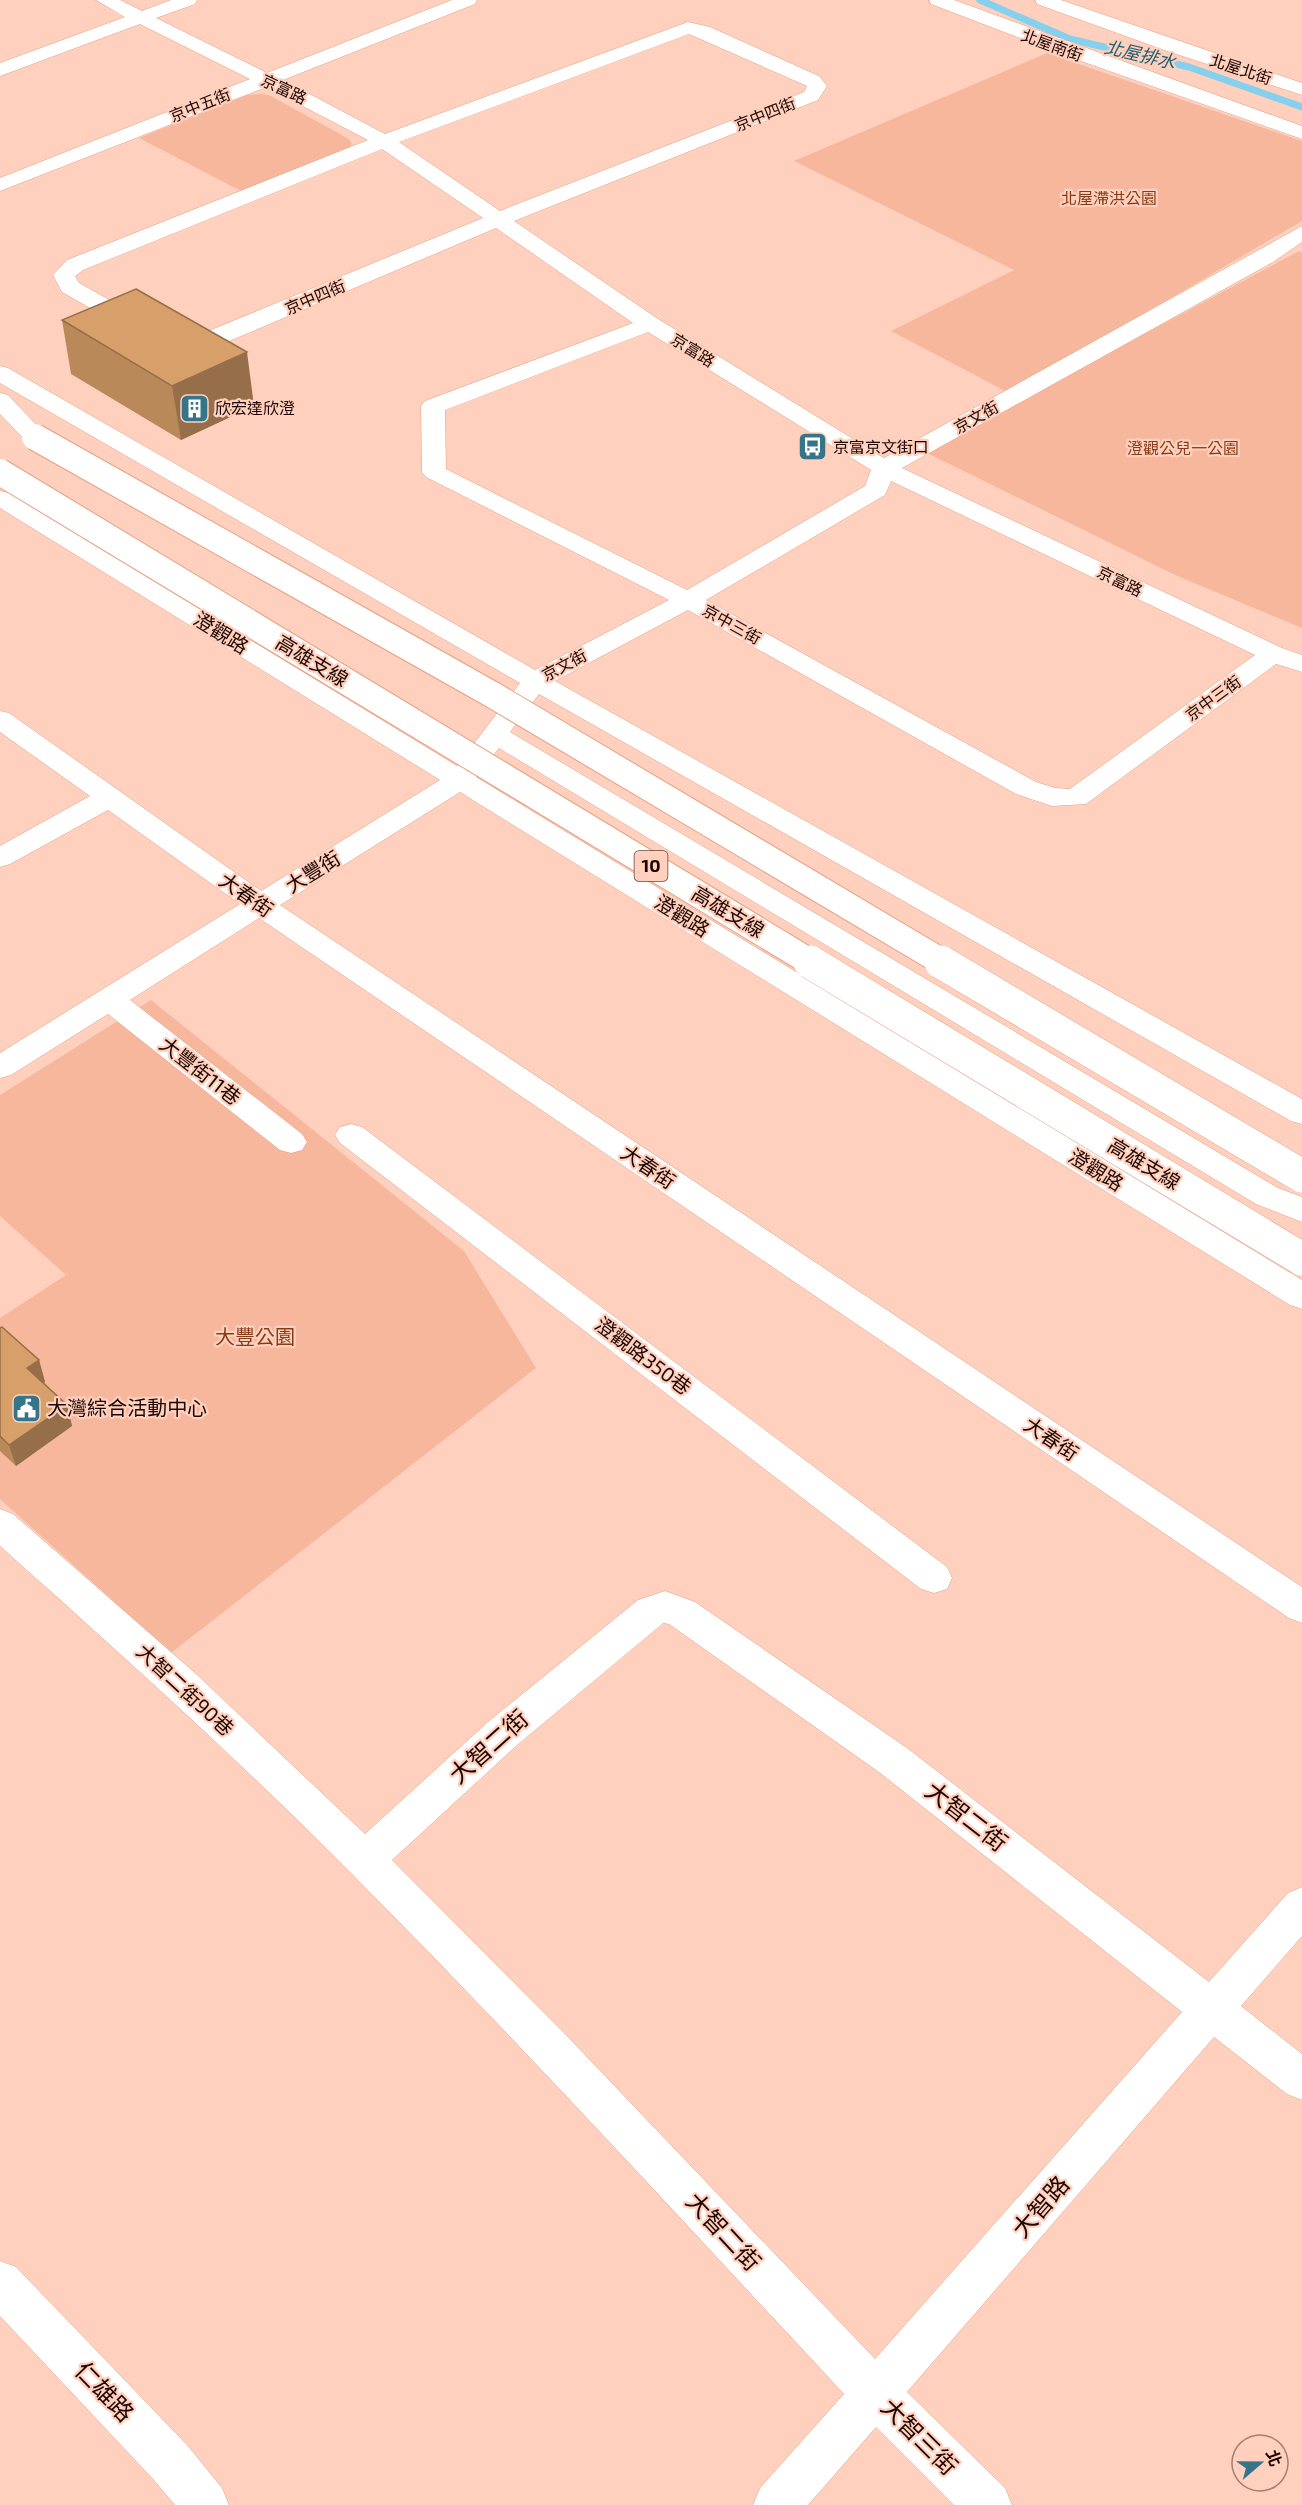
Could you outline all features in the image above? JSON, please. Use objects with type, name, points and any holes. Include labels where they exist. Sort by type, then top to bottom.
[{"type":"main road","name":"京富路","points":[[105,0],[316,104],[384,141],[650,324],[884,468],[1273,654],[1302,664]]},
{"type":"main road","points":[[0,70],[188,0]]},
{"type":"main road","name":"京中五街","points":[[0,186],[468,0]]},
{"type":"main road","name":"北屋南街","points":[[938,0],[1051,46],[1184,90],[1302,133]]},
{"type":"main road","name":"北屋北街","points":[[1044,0],[1174,47],[1302,89]]},
{"type":"main road","name":"京中四街","points":[[688,28],[703,31],[812,81],[817,86],[811,96],[497,220],[207,342],[189,346],[167,342],[70,287],[64,275],[75,265],[384,141],[688,28]]},
{"type":"main road","name":"京文街","points":[[535,681],[688,600],[876,490],[884,468],[1297,239]]},
{"type":"main road","name":"京中三街","points":[[650,324],[433,406],[434,472],[688,600],[1026,788],[1052,797],[1076,798],[1273,654]]},
{"type":"main road","points":[[0,373],[535,681],[1302,1113]]},
{"type":"main road","points":[[0,400],[35,438]]},
{"type":"main road","points":[[0,418],[493,695],[1302,1176]]},
{"type":"main road","name":"高雄支線","points":[[0,472],[1302,1259]]},
{"type":"main road","name":"澄觀路","points":[[0,498],[1302,1296]]},
{"type":"main road","name":"大豐街","points":[[0,1066],[460,780],[535,681]]},
{"type":"main road","name":"大春街","points":[[0,719],[260,906],[1302,1607]]},
{"type":"main road","points":[[495,734],[1267,1196],[1302,1210]]},
{"type":"main road","points":[[0,858],[108,798]]},
{"type":"main road","name":"大豐街11巷","points":[[109,999],[291,1142]]},
{"type":"main road","name":"澄觀路350巷","points":[[351,1135],[934,1578]]},
{"type":"main road","name":"大智二街90巷","points":[[0,1524],[183,1686],[365,1860]]},
{"type":"main road","name":"大智二街","points":[[876,2394],[549,2047],[365,1860],[502,1734],[651,1611],[665,1607],[682,1613],[893,1760],[1302,2080]]},
{"type":"main road","name":"大智路","points":[[777,2505],[1302,1906]]},
{"type":"main road","name":"仁雄路","points":[[0,2283],[170,2462],[205,2505]]},
{"type":"main road","name":"大智三街","points":[[876,2394],[988,2505]]},
{"type":"green space","name":"北屋滯洪公園","points":[[1047,53],[1302,141],[1302,221],[1009,393],[891,331],[1014,270],[794,161]]},
{"type":"green space","points":[[247,95],[269,95],[349,139],[352,144],[348,149],[241,191],[139,138]]},
{"type":"green space","name":"澄觀公兒一公園","points":[[1299,251],[1302,253],[1302,628],[1175,575],[925,452]]},
{"type":"green space","name":"大豐公園","points":[[151,1000],[464,1251],[536,1368],[171,1653],[0,1499],[0,1318],[66,1275],[0,1216],[0,1095]]},
{"type":"building","points":[[136,289],[247,352],[172,386],[62,320]]},
{"type":"building","name":"大灣綜合活動中心","points":[[2,1327],[39,1360],[27,1368],[67,1405],[9,1445],[0,1436],[0,1328]]},
{"type":"waterway","name":"北屋排水","points":[[980,0],[1070,39],[1189,67],[1302,107]]},
{"type":"place","name":"欣宏達欣澄","points":[[194,408]]},
{"type":"place","name":"京富京文街口","points":[[812,447]]},
{"type":"place","name":"大灣綜合活動中心","points":[[26,1408]]}]
